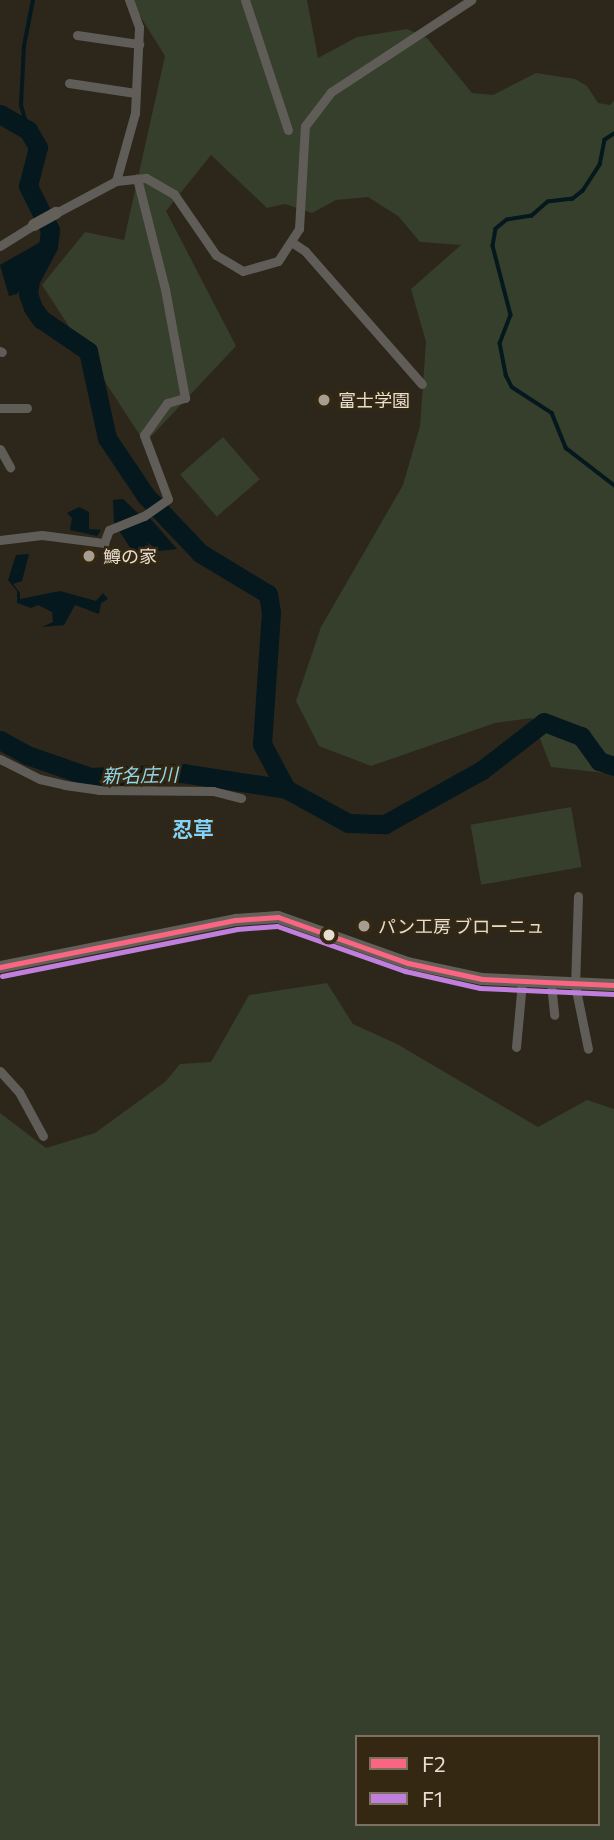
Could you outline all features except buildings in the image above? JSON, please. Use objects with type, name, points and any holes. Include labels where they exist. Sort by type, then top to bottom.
[{"type":"street","points":[[116,181],[135,113],[139,44],[130,0]]},
{"type":"street","points":[[245,0],[288,130]]},
{"type":"street","points":[[0,246],[116,181],[136,178],[159,183],[174,194],[216,255],[243,271],[278,261],[293,243],[299,229],[305,126],[331,92],[471,0]]},
{"type":"street","points":[[77,34],[139,44]]},
{"type":"street","points":[[69,83],[135,93]]},
{"type":"street","points":[[0,540],[42,535],[104,543],[109,530],[157,507],[169,493],[144,435],[167,402],[185,398],[165,289],[136,178]]},
{"type":"street","points":[[293,243],[422,384]]},
{"type":"street","points":[[0,408],[26,408]]},
{"type":"street","points":[[0,449],[10,467]]},
{"type":"street","points":[[0,759],[40,779],[65,785],[99,790],[213,791],[241,798]]},
{"type":"street","points":[[578,895],[575,985],[588,1049]]},
{"type":"street","points":[[0,967],[236,920],[278,917],[408,963],[482,979],[614,985]]},
{"type":"street","points":[[516,1047],[522,982]]},
{"type":"street","points":[[551,984],[554,1015]]},
{"type":"street","points":[[0,1070],[19,1092],[43,1136]]},
{"type":"green space","points":[[130,0],[307,0],[318,58],[357,37],[407,29],[427,38],[472,93],[493,95],[536,73],[575,79],[587,86],[598,103],[610,105],[614,101],[614,774],[551,767],[532,718],[495,723],[371,766],[319,746],[296,701],[321,627],[403,485],[420,426],[426,342],[411,289],[461,245],[420,242],[398,216],[368,197],[336,200],[312,213],[285,204],[267,208],[211,155],[166,211],[236,346],[145,443],[42,285],[85,232],[124,240],[165,56]]},
{"type":"green space","points":[[223,437],[260,479],[217,517],[180,474]]},
{"type":"green space","points":[[571,807],[582,867],[481,885],[471,825]]},
{"type":"green space","points":[[327,983],[353,1024],[397,1044],[538,1127],[587,1100],[614,1109],[614,1840],[0,1840],[0,1113],[46,1148],[95,1133],[165,1082],[180,1064],[211,1062],[249,995]]},
{"type":"water","points":[[44,240],[42,259],[17,294],[9,296],[0,265]]},
{"type":"water","points":[[123,499],[144,519],[149,517],[177,549],[159,551],[147,542],[153,552],[135,555],[114,523],[113,500]]},
{"type":"water","points":[[79,507],[89,512],[89,529],[101,530],[97,536],[70,530],[72,518],[67,513]]},
{"type":"water","points":[[29,554],[22,581],[13,584],[20,593],[20,599],[60,591],[96,601],[103,593],[108,599],[101,603],[99,614],[75,605],[64,625],[42,627],[53,622],[52,612],[38,605],[31,608],[17,603],[17,591],[8,580],[16,555]]},
{"type":"waterway","points":[[28,130],[21,105],[24,46],[33,0]]},
{"type":"waterway","points":[[0,114],[28,130],[38,147],[28,186],[50,230],[48,246],[30,280],[28,294],[33,308],[41,319],[88,351],[107,438],[146,496],[200,553],[268,594],[271,612],[262,744],[286,789],[348,823],[385,824],[482,770],[544,722],[581,736],[599,761],[614,766]]},
{"type":"waterway","points":[[614,134],[605,140],[600,165],[583,191],[573,199],[548,202],[532,216],[507,220],[496,229],[493,246],[511,315],[500,343],[506,375],[512,387],[552,413],[566,448],[614,485]]},
{"type":"waterway","name":"新名庄川","points":[[0,740],[27,755],[90,777],[182,773],[286,789]]},
{"type":"transit line","name":"F2","points":[[0,967],[236,920],[278,917],[408,963],[482,979],[614,985]]},
{"type":"transit line","name":"F1","points":[[2,976],[237,929],[277,926],[405,971],[480,988],[614,994]]},
{"type":"place","name":"富士学園","points":[[324,400]]},
{"type":"place","name":"鱒の家","points":[[89,556]]},
{"type":"place","name":"パン工房 ブローニュ","points":[[364,926]]},
{"type":"district","name":"忍草","points":[[193,829]]}]
